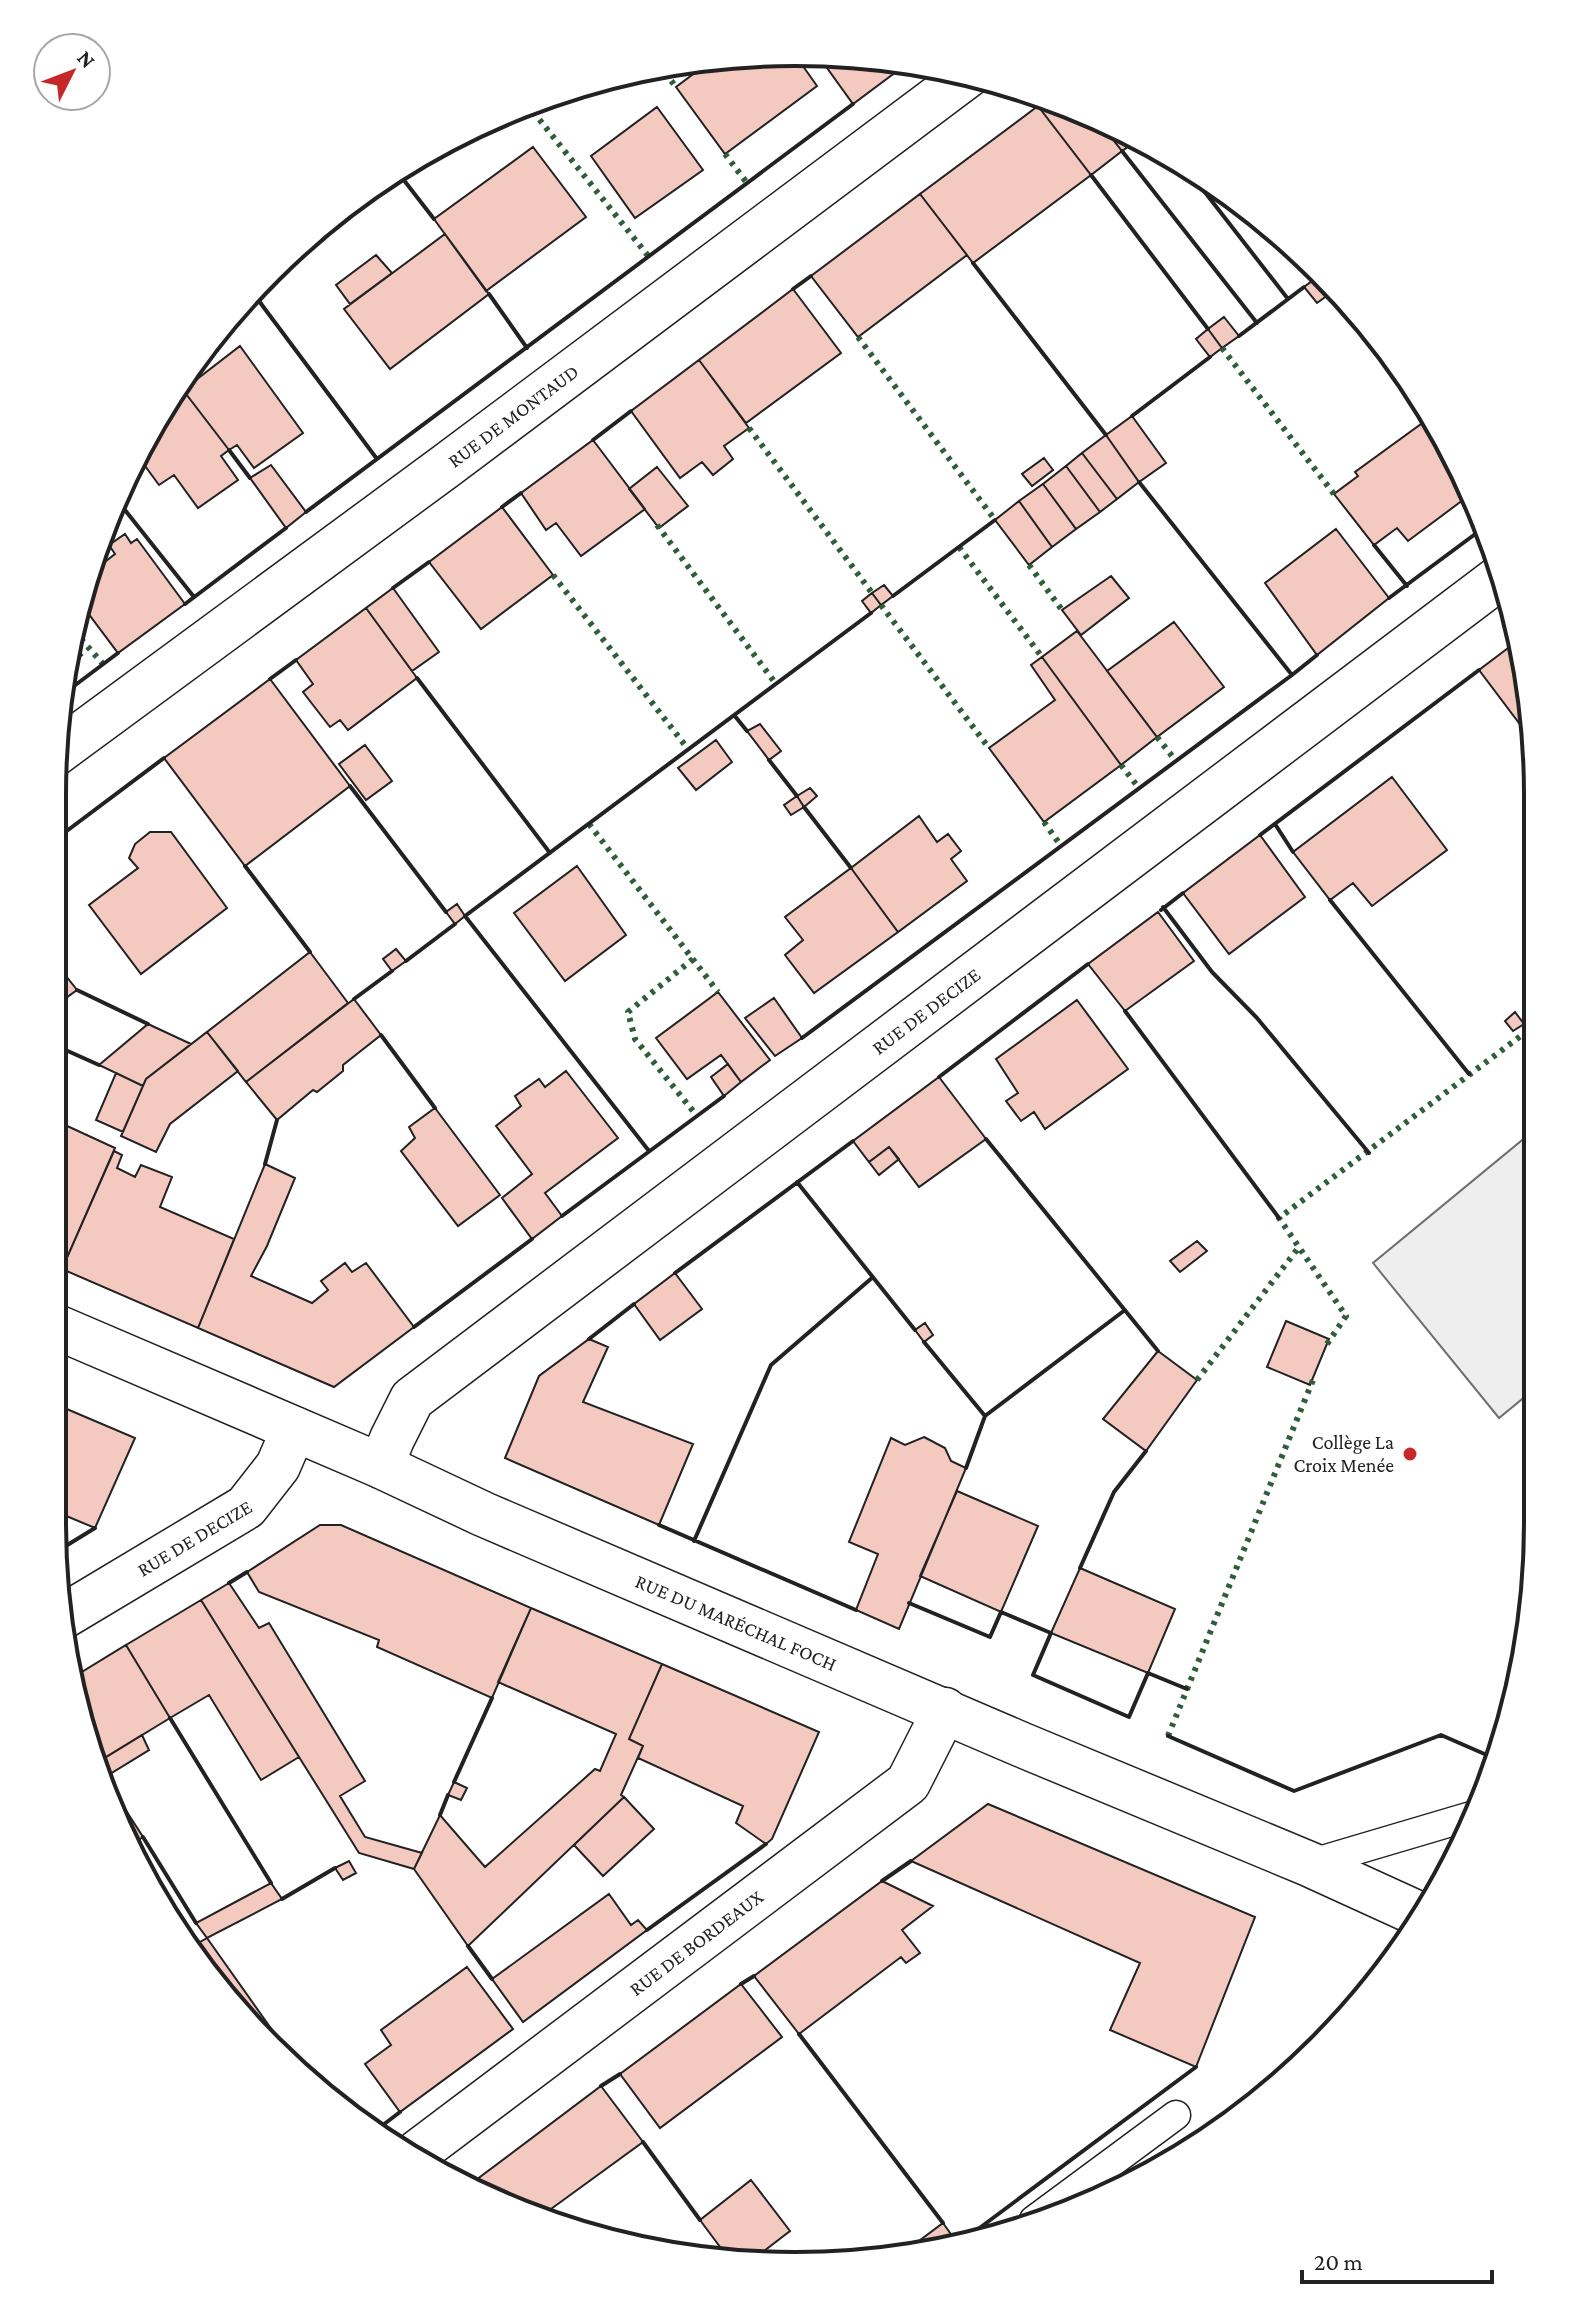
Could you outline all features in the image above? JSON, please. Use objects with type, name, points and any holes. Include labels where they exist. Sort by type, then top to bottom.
[{"type":"street","name":"RUE DE MONTAUD","points":[[68,744],[956,84]]},
{"type":"street","name":"RUE DE DECIZE","points":[[381,1466],[412,1399],[1492,583]]},
{"type":"street","name":"RUE DU MARÉCHAL FOCH","points":[[66,1331],[381,1466],[483,1514],[1309,1864],[1412,1911]]},
{"type":"street","name":"RUE DE DECIZE","points":[[71,1612],[246,1507],[278,1466],[294,1429]]},
{"type":"street","name":"RUE DE BORDEAUX","points":[[422,2149],[908,1783],[945,1710]]},
{"type":"lane","points":[[1309,1864],[1461,1819]]},
{"type":"lane","points":[[1057,2203],[1176,2115]]},
{"type":"shaded area","points":[[1524,1139],[1524,1397],[1499,1418],[1373,1263]]},
{"type":"building","points":[[795,66],[803,66],[817,86],[725,154],[676,87],[695,73]]},
{"type":"building","points":[[827,67],[895,73],[853,104]]},
{"type":"building","points":[[657,107],[703,170],[635,218],[591,156]]},
{"type":"building","points":[[1036,107],[1091,175],[973,263],[920,194]]},
{"type":"building","points":[[1040,109],[1112,139],[1122,151],[1091,175]]},
{"type":"building","points":[[1112,139],[1128,147],[1122,151]]},
{"type":"building","points":[[533,147],[586,217],[486,291],[434,219]]},
{"type":"building","points":[[920,194],[967,255],[858,337],[811,276]]},
{"type":"building","points":[[445,234],[489,294],[390,369],[344,309]]},
{"type":"building","points":[[376,255],[392,273],[350,304],[336,285]]},
{"type":"building","points":[[1311,282],[1326,296],[1317,303],[1304,287]]},
{"type":"building","points":[[793,289],[841,353],[746,423],[699,360]]},
{"type":"building","points":[[1224,317],[1239,336],[1222,348],[1208,329]]},
{"type":"building","points":[[1208,329],[1222,348],[1210,357],[1196,339]]},
{"type":"building","points":[[240,346],[303,433],[254,468],[237,445],[229,450],[186,394],[196,380]]},
{"type":"building","points":[[699,360],[749,428],[724,446],[733,459],[713,475],[702,462],[680,478],[631,411]]},
{"type":"building","points":[[186,394],[229,450],[221,456],[238,480],[198,508],[174,475],[159,485],[145,466]]},
{"type":"building","points":[[1132,416],[1166,463],[1139,482],[1106,435]]},
{"type":"building","points":[[1422,424],[1462,501],[1408,541],[1397,528],[1374,545],[1334,494],[1358,476],[1355,472]]},
{"type":"building","points":[[1106,435],[1139,482],[1117,499],[1082,453]]},
{"type":"building","points":[[593,440],[645,509],[581,556],[556,523],[546,530],[521,493]]},
{"type":"building","points":[[1082,453],[1117,499],[1100,512],[1066,466]]},
{"type":"building","points":[[1044,458],[1053,470],[1032,486],[1022,474]]},
{"type":"building","points":[[271,465],[306,512],[286,528],[250,478]]},
{"type":"building","points":[[1066,466],[1100,512],[1076,529],[1043,484]]},
{"type":"building","points":[[657,467],[688,506],[659,528],[629,489]]},
{"type":"building","points":[[1043,484],[1076,529],[1052,547],[1019,501]]},
{"type":"building","points":[[1019,501],[1052,547],[1029,565],[995,520]]},
{"type":"building","points":[[502,507],[553,575],[481,629],[429,562]]},
{"type":"building","points":[[1336,529],[1389,598],[1317,655],[1265,583]]},
{"type":"building","points":[[125,534],[131,543],[137,539],[185,604],[118,653],[89,614],[105,562],[115,554],[111,543]]},
{"type":"building","points":[[1111,576],[1129,598],[1081,635],[1062,610]]},
{"type":"building","points":[[884,585],[893,596],[881,605],[872,593]]},
{"type":"building","points":[[393,588],[439,652],[412,671],[366,608]]},
{"type":"building","points":[[872,593],[881,605],[871,613],[862,601]]},
{"type":"building","points":[[366,608],[417,678],[348,730],[340,720],[330,727],[303,692],[313,684],[296,660]]},
{"type":"building","points":[[1174,622],[1224,687],[1157,737],[1107,671]]},
{"type":"building","points":[[1077,631],[1157,737],[1121,765],[1042,657]]},
{"type":"building","points":[[1509,648],[1520,725],[1479,670]]},
{"type":"building","points":[[1042,657],[1121,765],[1044,822],[989,748],[1055,700],[1031,665]]},
{"type":"building","points":[[270,679],[350,786],[245,866],[164,758]]},
{"type":"building","points":[[760,724],[781,751],[769,760],[747,731]]},
{"type":"building","points":[[716,740],[732,762],[696,790],[678,768]]},
{"type":"building","points":[[365,745],[392,781],[366,800],[339,764]]},
{"type":"building","points":[[1392,777],[1447,850],[1372,906],[1353,883],[1330,900],[1293,852]]},
{"type":"building","points":[[810,788],[817,796],[804,807],[797,796]]},
{"type":"building","points":[[797,796],[804,807],[791,815],[784,805]]},
{"type":"building","points":[[919,816],[937,842],[948,834],[961,851],[951,859],[967,881],[898,932],[851,868]]},
{"type":"building","points":[[150,832],[171,832],[227,908],[141,974],[89,905],[138,868],[129,858],[135,844]]},
{"type":"building","points":[[1260,835],[1305,897],[1229,954],[1183,893]]},
{"type":"building","points":[[577,866],[626,935],[565,981],[514,913]]},
{"type":"building","points":[[851,868],[898,932],[814,993],[785,955],[803,940],[785,917]]},
{"type":"building","points":[[457,904],[465,916],[455,924],[446,912]]},
{"type":"building","points":[[1158,912],[1194,961],[1125,1011],[1088,964]]},
{"type":"building","points":[[396,949],[406,961],[392,971],[383,959]]},
{"type":"building","points":[[310,952],[348,1003],[246,1082],[207,1032]]},
{"type":"building","points":[[66,976],[77,990],[66,998]]},
{"type":"building","points":[[718,992],[770,1060],[741,1082],[721,1055],[687,1079],[656,1038]]},
{"type":"building","points":[[774,998],[802,1038],[775,1056],[745,1018]]},
{"type":"building","points":[[354,999],[381,1035],[343,1065],[343,1071],[317,1092],[313,1090],[277,1120],[246,1082]]},
{"type":"building","points":[[1077,1000],[1128,1069],[1045,1129],[1034,1112],[1021,1121],[1006,1101],[1018,1093],[996,1059]]},
{"type":"building","points":[[1515,1012],[1524,1024],[1513,1031],[1505,1021]]},
{"type":"building","points":[[148,1024],[191,1044],[146,1079],[143,1086],[99,1065]]},
{"type":"building","points":[[207,1032],[238,1071],[170,1124],[156,1152],[121,1136],[146,1079]]},
{"type":"building","points":[[728,1064],[741,1082],[724,1096],[711,1077]]},
{"type":"building","points":[[566,1071],[618,1138],[545,1193],[562,1216],[532,1239],[502,1198],[532,1174],[496,1126],[521,1106],[515,1096],[539,1079],[545,1087]]},
{"type":"building","points":[[116,1073],[143,1086],[123,1132],[96,1120]]},
{"type":"building","points":[[939,1077],[986,1139],[919,1187],[889,1147],[869,1162],[853,1141]]},
{"type":"building","points":[[435,1108],[500,1195],[458,1226],[401,1151],[415,1138],[409,1127]]},
{"type":"building","points":[[66,1125],[115,1148],[66,1260]]},
{"type":"building","points":[[889,1147],[899,1159],[879,1175],[869,1162]]},
{"type":"building","points":[[114,1151],[122,1155],[117,1168],[135,1177],[141,1165],[172,1177],[160,1207],[234,1239],[198,1328],[66,1271],[66,1260]]},
{"type":"building","points":[[265,1164],[295,1178],[251,1276],[312,1303],[328,1290],[321,1281],[345,1263],[352,1272],[366,1263],[414,1327],[334,1387],[198,1328]]},
{"type":"building","points":[[1197,1241],[1207,1251],[1180,1272],[1170,1261]]},
{"type":"building","points":[[675,1273],[702,1309],[660,1340],[634,1304]]},
{"type":"building","points":[[1286,1321],[1329,1339],[1310,1385],[1267,1367]]},
{"type":"building","points":[[925,1323],[933,1335],[924,1342],[915,1330]]},
{"type":"building","points":[[589,1339],[608,1347],[583,1402],[693,1444],[659,1525],[505,1458],[539,1376]]},
{"type":"building","points":[[1158,1351],[1197,1380],[1146,1451],[1103,1419]]},
{"type":"building","points":[[66,1409],[135,1438],[95,1528],[66,1516]]},
{"type":"building","points":[[924,1437],[945,1448],[951,1461],[966,1468],[899,1629],[856,1610],[878,1554],[849,1542],[891,1438],[905,1445]]},
{"type":"building","points":[[957,1491],[1038,1526],[1001,1612],[920,1576]]},
{"type":"building","points":[[320,1525],[341,1525],[531,1608],[492,1698],[377,1647],[379,1640],[259,1592],[247,1572]]},
{"type":"building","points":[[1080,1568],[1175,1609],[1148,1673],[1051,1633]]},
{"type":"building","points":[[229,1583],[259,1628],[269,1623],[365,1781],[340,1796],[365,1837],[422,1853],[414,1869],[359,1853],[201,1600]]},
{"type":"building","points":[[201,1600],[299,1757],[261,1780],[209,1695],[170,1718],[126,1645]]},
{"type":"building","points":[[531,1608],[662,1664],[629,1739],[643,1746],[621,1795],[624,1797],[468,1946],[414,1869],[440,1815],[485,1867],[595,1769],[600,1771],[616,1734],[498,1682]]},
{"type":"building","points":[[126,1645],[170,1718],[105,1758],[82,1672]]},
{"type":"building","points":[[662,1664],[819,1732],[772,1839],[766,1844],[736,1823],[743,1806],[638,1758],[643,1746],[629,1739]]},
{"type":"building","points":[[142,1735],[149,1750],[111,1773],[105,1758]]},
{"type":"building","points":[[454,1782],[467,1788],[461,1800],[448,1795]]},
{"type":"building","points":[[624,1797],[654,1829],[603,1876],[574,1845]]},
{"type":"building","points":[[988,1804],[1255,1917],[1196,2067],[1110,2030],[1140,1963],[911,1861]]},
{"type":"building","points":[[122,1805],[143,1837],[139,1840]]},
{"type":"building","points":[[349,1861],[356,1873],[343,1880],[335,1868]]},
{"type":"building","points":[[882,1881],[933,1906],[902,1930],[920,1953],[906,1963],[901,1957],[799,2034],[754,1976]]},
{"type":"building","points":[[271,1883],[282,1899],[207,1938],[196,1923]]},
{"type":"building","points":[[609,1894],[631,1925],[638,1920],[647,1930],[523,2022],[492,1979]]},
{"type":"building","points":[[207,1938],[272,2029],[247,2004],[199,1942]]},
{"type":"building","points":[[467,1967],[513,2029],[400,2112],[365,2064],[391,2045],[381,2030]]},
{"type":"building","points":[[741,1984],[782,2037],[660,2128],[620,2074]]},
{"type":"building","points":[[601,2086],[643,2142],[551,2209],[477,2179]]},
{"type":"building","points":[[751,2180],[790,2231],[764,2251],[721,2248],[700,2220]]},
{"type":"building","points":[[943,2223],[951,2235],[937,2238],[919,2241]]},
{"type":"hedge","points":[[669,77],[676,87]]},
{"type":"hedge","points":[[535,114],[649,257]]},
{"type":"hedge","points":[[725,154],[747,183]]},
{"type":"hedge","points":[[858,337],[995,520]]},
{"type":"hedge","points":[[1222,348],[1334,494]]},
{"type":"hedge","points":[[749,428],[872,593]]},
{"type":"hedge","points":[[657,525],[776,684]]},
{"type":"hedge","points":[[959,547],[1042,657]]},
{"type":"hedge","points":[[1029,565],[1062,610]]},
{"type":"hedge","points":[[553,575],[688,749]]},
{"type":"hedge","points":[[881,605],[989,748]]},
{"type":"hedge","points":[[83,641],[103,664]]},
{"type":"hedge","points":[[1157,737],[1176,761]]},
{"type":"hedge","points":[[1121,765],[1139,788]]},
{"type":"hedge","points":[[1044,822],[1061,846]]},
{"type":"hedge","points":[[589,824],[718,992]]},
{"type":"hedge","points":[[693,959],[628,1012],[635,1039],[697,1116]]},
{"type":"hedge","points":[[1327,1344],[1346,1316],[1279,1218],[1524,1034]]},
{"type":"hedge","points":[[1197,1380],[1299,1247]]},
{"type":"hedge","points":[[1168,1736],[1313,1380]]},
{"type":"wall","points":[[306,512],[853,104]]},
{"type":"wall","points":[[1122,151],[1257,323]]},
{"type":"wall","points":[[1091,175],[1208,329]]},
{"type":"wall","points":[[404,180],[434,219]]},
{"type":"wall","points":[[1206,193],[1288,299]]},
{"type":"wall","points":[[973,263],[1106,435]]},
{"type":"wall","points":[[793,289],[811,276]]},
{"type":"wall","points":[[1239,336],[1304,287]]},
{"type":"wall","points":[[489,294],[527,348]]},
{"type":"wall","points":[[259,301],[377,459]]},
{"type":"wall","points":[[1132,416],[1210,357]]},
{"type":"wall","points":[[593,440],[631,411]]},
{"type":"wall","points":[[229,450],[250,478]]},
{"type":"wall","points":[[1139,482],[1292,675],[1317,655]]},
{"type":"wall","points":[[502,507],[521,493]]},
{"type":"wall","points":[[124,509],[194,597]]},
{"type":"wall","points":[[893,596],[995,520]]},
{"type":"wall","points":[[185,604],[286,528]]},
{"type":"wall","points":[[1389,598],[1475,534]]},
{"type":"wall","points":[[1374,545],[1407,586]]},
{"type":"wall","points":[[393,588],[429,562]]},
{"type":"wall","points":[[649,1151],[465,916],[871,613]]},
{"type":"wall","points":[[74,686],[118,653]]},
{"type":"wall","points":[[270,679],[296,660]]},
{"type":"wall","points":[[1260,835],[1479,670]]},
{"type":"wall","points":[[802,1038],[1292,675]]},
{"type":"wall","points":[[417,678],[550,853]]},
{"type":"wall","points":[[734,715],[747,731]]},
{"type":"wall","points":[[66,832],[164,758]]},
{"type":"wall","points":[[769,760],[797,796]]},
{"type":"wall","points":[[350,786],[446,912]]},
{"type":"wall","points":[[804,807],[851,868]]},
{"type":"wall","points":[[1275,824],[1293,852]]},
{"type":"wall","points":[[245,866],[310,952]]},
{"type":"wall","points":[[1161,910],[1183,893]]},
{"type":"wall","points":[[1330,900],[1469,1074]]},
{"type":"wall","points":[[1163,907],[1212,972],[1257,1018],[1369,1153]]},
{"type":"wall","points":[[406,961],[455,924]]},
{"type":"wall","points":[[939,1077],[1088,964]]},
{"type":"wall","points":[[354,999],[392,971]]},
{"type":"wall","points":[[77,990],[148,1024]]},
{"type":"wall","points":[[1125,1011],[1279,1218]]},
{"type":"wall","points":[[381,1035],[435,1108]]},
{"type":"wall","points":[[66,1050],[99,1065]]},
{"type":"wall","points":[[562,1216],[724,1096]]},
{"type":"wall","points":[[265,1164],[277,1120]]},
{"type":"wall","points":[[986,1139],[1158,1351]]},
{"type":"wall","points":[[675,1273],[853,1141]]},
{"type":"wall","points":[[797,1182],[915,1330]]},
{"type":"wall","points":[[414,1327],[532,1239]]},
{"type":"wall","points":[[694,1541],[771,1365],[873,1277]]},
{"type":"wall","points":[[589,1339],[634,1304]]},
{"type":"wall","points":[[966,1468],[985,1416],[1125,1310]]},
{"type":"wall","points":[[924,1342],[985,1416]]},
{"type":"wall","points":[[1080,1568],[1114,1492],[1146,1451]]},
{"type":"wall","points":[[659,1525],[856,1610]]},
{"type":"wall","points":[[67,1545],[95,1528]]},
{"type":"wall","points":[[229,1583],[247,1572]]},
{"type":"wall","points":[[909,1603],[990,1637],[1001,1612],[1051,1633],[1033,1675],[1129,1717],[1148,1673],[1187,1689]]},
{"type":"wall","points":[[454,1782],[492,1698]]},
{"type":"wall","points":[[170,1718],[271,1883]]},
{"type":"wall","points":[[1168,1736],[1294,1791],[1441,1735],[1486,1755]]},
{"type":"wall","points":[[440,1815],[448,1795]]},
{"type":"wall","points":[[143,1837],[196,1923]]},
{"type":"wall","points":[[647,1930],[766,1844]]},
{"type":"wall","points":[[882,1881],[911,1861]]},
{"type":"wall","points":[[282,1899],[335,1868]]},
{"type":"wall","points":[[468,1946],[492,1979]]},
{"type":"wall","points":[[741,1984],[754,1976]]},
{"type":"wall","points":[[799,2034],[943,2223]]},
{"type":"wall","points":[[979,2228],[1196,2067]]},
{"type":"wall","points":[[601,2086],[620,2074]]},
{"type":"wall","points":[[384,2124],[400,2112]]},
{"type":"wall","points":[[643,2142],[700,2220]]},
{"type":"place","name":"Collège La Croix Menée","points":[[1410,1454]]}]
